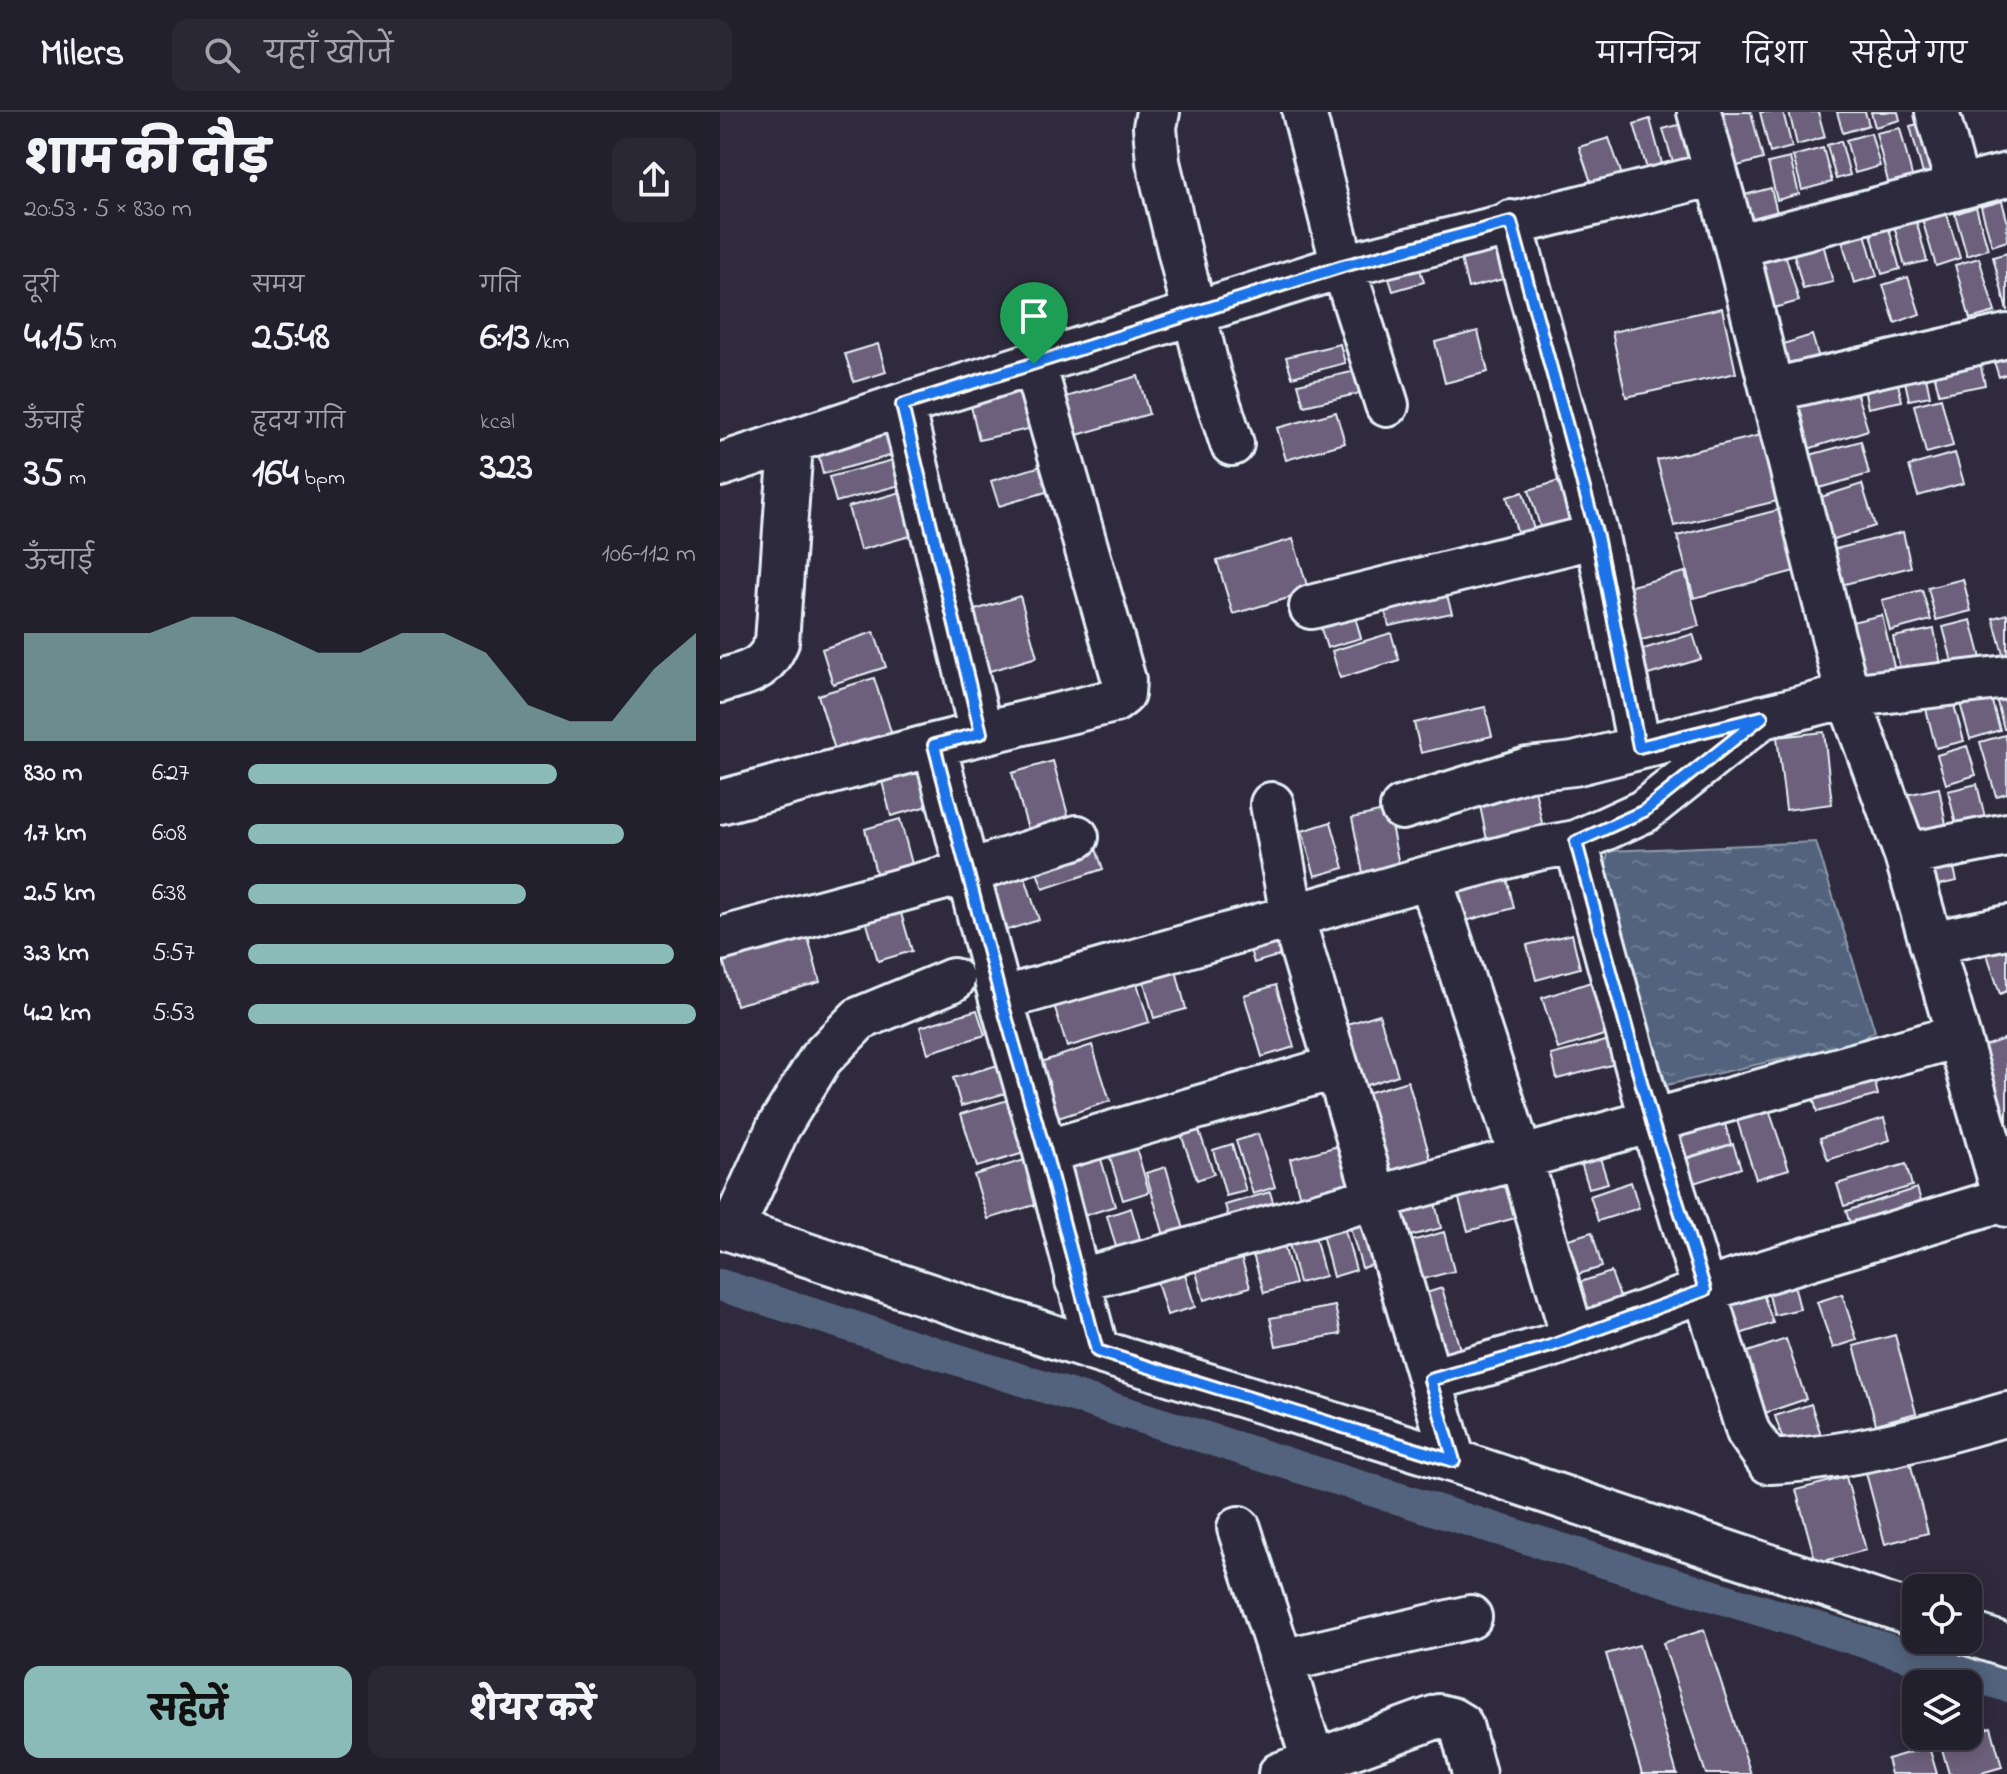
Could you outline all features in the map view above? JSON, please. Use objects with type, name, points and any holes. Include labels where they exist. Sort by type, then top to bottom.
[{"type":"street","points":[[1158,112],[1155,127],[1158,162],[1209,374],[1232,444]]},
{"type":"street","points":[[1304,112],[1343,266],[1387,405]]},
{"type":"street","points":[[1430,1380],[1573,1338],[1705,1290],[2006,1202],[1906,855],[1848,696],[1736,246],[1699,112]]},
{"type":"street","points":[[1937,112],[1958,187]]},
{"type":"street","points":[[720,465],[1194,311],[1343,266],[1715,174]]},
{"type":"street","points":[[1736,246],[2007,175]]},
{"type":"street","points":[[1511,222],[1597,536],[1639,747]]},
{"type":"street","points":[[1772,390],[2007,336]]},
{"type":"street","points":[[720,802],[1114,701],[1123,694],[1124,680],[1034,364]]},
{"type":"street","points":[[902,405],[981,733]]},
{"type":"street","points":[[720,681],[756,670],[770,659],[777,642],[791,444]]},
{"type":"street","points":[[1311,607],[1597,536]]},
{"type":"street","points":[[1402,808],[1528,769],[1574,764],[1848,696],[2007,677]]},
{"type":"street","points":[[1001,999],[1430,877],[1576,842],[1644,811],[1762,717]]},
{"type":"street","points":[[934,745],[1097,1351]]},
{"type":"street","points":[[1272,804],[1292,916],[1454,1461]]},
{"type":"street","points":[[1906,855],[2007,835]]},
{"type":"street","points":[[720,939],[967,872],[1077,837]]},
{"type":"street","points":[[1576,842],[1652,1122],[1748,1432],[1769,1462],[1843,1455],[1932,1436],[2007,1414]]},
{"type":"street","points":[[1430,877],[1521,1158],[1573,1338]]},
{"type":"street","points":[[1931,943],[2007,927]]},
{"type":"street","points":[[953,980],[859,1019],[821,1058],[778,1128],[726,1228],[1097,1351],[1454,1461],[1902,1610]]},
{"type":"street","points":[[1077,1281],[1958,1036]]},
{"type":"street","points":[[1045,1152],[1337,1067]]},
{"type":"street","points":[[1239,1528],[1282,1661],[1305,1770],[1439,1716],[1461,1725],[1474,1774]]},
{"type":"street","points":[[1282,1661],[1470,1617]]},
{"type":"street","points":[[1982,1638],[2007,1646]]},
{"type":"water","points":[[1816,842],[1875,1031],[1857,1042],[1662,1086],[1599,919],[1608,851]]},
{"type":"building","points":[[1720,112],[1751,112],[1763,159],[1734,167]]},
{"type":"building","points":[[1760,112],[1783,112],[1792,147],[1770,153]]},
{"type":"building","points":[[1789,112],[1818,112],[1825,137],[1797,145]]},
{"type":"building","points":[[1837,112],[1865,112],[1869,125],[1843,133]]},
{"type":"building","points":[[1871,112],[1898,112],[1900,120],[1875,127]]},
{"type":"building","points":[[1650,119],[1664,171],[1649,176],[1634,124]]},
{"type":"building","points":[[1933,120],[1949,178],[1926,185],[1910,126]]},
{"type":"building","points":[[1690,122],[1700,159],[1674,166],[1663,129]]},
{"type":"building","points":[[1900,128],[1915,188],[1891,194],[1876,133]]},
{"type":"building","points":[[1871,133],[1880,166],[1855,173],[1846,140]]},
{"type":"building","points":[[1609,138],[1624,181],[1594,191],[1579,147]]},
{"type":"building","points":[[1841,141],[1850,175],[1836,179],[1827,145]]},
{"type":"building","points":[[1823,148],[1832,182],[1802,190],[1793,156]]},
{"type":"building","points":[[1790,158],[1799,194],[1777,200],[1768,163]]},
{"type":"building","points":[[1771,188],[1779,221],[1745,229],[1737,197]]},
{"type":"building","points":[[2002,201],[2007,220],[2007,241],[1992,246],[1981,207]]},
{"type":"building","points":[[1976,207],[1988,249],[1967,256],[1955,214]]},
{"type":"building","points":[[1945,208],[1960,258],[1936,266],[1921,216]]},
{"type":"building","points":[[1886,218],[1900,269],[1882,274],[1868,223]]},
{"type":"building","points":[[1916,220],[1927,261],[1905,266],[1894,226]]},
{"type":"building","points":[[1862,223],[1877,276],[1854,283],[1839,230]]},
{"type":"building","points":[[1495,232],[1507,278],[1468,288],[1457,242]]},
{"type":"building","points":[[1820,232],[1833,282],[1803,289],[1790,239]]},
{"type":"building","points":[[1781,240],[1799,301],[1766,310],[1750,250]]},
{"type":"building","points":[[1414,250],[1424,282],[1393,291],[1383,260]]},
{"type":"building","points":[[2007,253],[2007,311],[1993,257]]},
{"type":"building","points":[[1979,258],[1995,312],[1970,319],[1955,265]]},
{"type":"building","points":[[1908,277],[1920,314],[1895,323],[1883,285]]},
{"type":"building","points":[[1722,308],[1736,373],[1626,397],[1612,332]]},
{"type":"building","points":[[1478,331],[1488,372],[1445,383],[1435,342]]},
{"type":"building","points":[[1812,335],[1821,365],[1786,375],[1777,346]]},
{"type":"building","points":[[878,344],[886,372],[854,382],[845,354]]},
{"type":"building","points":[[1340,344],[1345,363],[1292,377],[1286,357]]},
{"type":"building","points":[[2007,347],[2007,374],[1999,377],[1991,352]]},
{"type":"building","points":[[1978,353],[1985,385],[1939,394],[1932,363]]},
{"type":"building","points":[[1923,362],[1930,396],[1909,400],[1902,367]]},
{"type":"building","points":[[1894,367],[1902,401],[1868,408],[1861,374]]},
{"type":"building","points":[[1356,371],[1361,393],[1304,406],[1298,384]]},
{"type":"building","points":[[1025,375],[1037,427],[979,440],[967,389]]},
{"type":"building","points":[[1851,375],[1868,430],[1808,449],[1791,393]]},
{"type":"building","points":[[1138,376],[1149,414],[1067,438],[1056,400]]},
{"type":"building","points":[[1941,398],[1953,446],[1926,453],[1914,405]]},
{"type":"building","points":[[1336,412],[1345,443],[1286,460],[1277,428]]},
{"type":"building","points":[[897,427],[904,452],[823,474],[817,449]]},
{"type":"building","points":[[1761,435],[1777,501],[1674,526],[1657,460]]},
{"type":"building","points":[[1861,441],[1869,474],[1819,488],[1810,455]]},
{"type":"building","points":[[1955,453],[1964,483],[1918,496],[1909,466]]},
{"type":"building","points":[[897,459],[904,484],[836,502],[829,477]]},
{"type":"building","points":[[1048,464],[1056,489],[999,506],[991,481]]},
{"type":"building","points":[[1569,478],[1585,531],[1545,543],[1529,490]]},
{"type":"building","points":[[1862,484],[1875,526],[1831,540],[1818,498]]},
{"type":"building","points":[[908,490],[921,533],[860,550],[848,507]]},
{"type":"building","points":[[1523,492],[1539,547],[1523,552],[1507,497]]},
{"type":"building","points":[[1782,509],[1798,570],[1694,598],[1677,536]]},
{"type":"building","points":[[1903,532],[1911,567],[1841,585],[1832,550]]},
{"type":"building","points":[[1293,539],[1309,592],[1233,614],[1217,561]]},
{"type":"building","points":[[1685,572],[1699,626],[1629,643],[1616,590]]},
{"type":"building","points":[[1963,579],[1971,611],[1936,620],[1928,588]]},
{"type":"building","points":[[1443,582],[1452,613],[1389,626],[1381,596]]},
{"type":"building","points":[[1922,590],[1931,620],[1890,631],[1882,600]]},
{"type":"building","points":[[1020,596],[1037,657],[973,676],[956,616]]},
{"type":"building","points":[[1351,602],[1361,638],[1327,648],[1316,613]]},
{"type":"building","points":[[2007,614],[2007,665],[2006,665],[1993,618]]},
{"type":"building","points":[[1882,615],[1897,680],[1867,687],[1852,622]]},
{"type":"building","points":[[1971,620],[1983,666],[1955,673],[1943,627]]},
{"type":"building","points":[[1934,629],[1942,670],[1902,678],[1893,637]]},
{"type":"building","points":[[874,632],[886,667],[833,684],[822,649]]},
{"type":"building","points":[[1391,633],[1399,660],[1340,678],[1332,651]]},
{"type":"building","points":[[1693,634],[1701,659],[1635,679],[1627,654]]},
{"type":"building","points":[[874,678],[892,735],[836,753],[818,695]]},
{"type":"building","points":[[2007,687],[2007,729],[2004,729],[1994,690]]},
{"type":"building","points":[[1988,688],[2000,730],[1970,739],[1958,696]]},
{"type":"building","points":[[1952,698],[1964,741],[1936,748],[1925,705]]},
{"type":"building","points":[[1485,707],[1492,736],[1421,753],[1414,723]]},
{"type":"building","points":[[1824,732],[1832,804],[1786,810],[1777,737]]},
{"type":"building","points":[[2005,735],[2007,793],[1996,796],[1980,742]]},
{"type":"building","points":[[1967,746],[1976,775],[1946,784],[1937,755]]},
{"type":"building","points":[[922,754],[935,804],[891,816],[878,766]]},
{"type":"building","points":[[1053,761],[1070,822],[1029,833],[1012,773]]},
{"type":"building","points":[[1532,775],[1544,833],[1488,845],[1476,786]]},
{"type":"building","points":[[1977,784],[1987,826],[1958,833],[1948,791]]},
{"type":"building","points":[[1939,788],[1948,835],[1911,843],[1901,796]]},
{"type":"building","points":[[1388,810],[1401,875],[1365,883],[1352,818]]},
{"type":"building","points":[[900,819],[916,879],[880,889],[865,829]]},
{"type":"building","points":[[1331,822],[1344,868],[1315,876],[1302,831]]},
{"type":"building","points":[[1091,834],[1103,869],[1043,889],[1031,855]]},
{"type":"building","points":[[1950,851],[1957,881],[1919,889],[1912,860]]},
{"type":"building","points":[[1020,862],[1039,920],[988,936],[969,878]]},
{"type":"building","points":[[1504,865],[1514,908],[1458,923],[1447,879]]},
{"type":"building","points":[[896,896],[912,951],[878,961],[862,907]]},
{"type":"building","points":[[1291,919],[1300,949],[1254,963],[1245,933]]},
{"type":"building","points":[[806,930],[820,982],[736,1005],[721,953]]},
{"type":"building","points":[[1572,934],[1580,968],[1536,980],[1527,945]]},
{"type":"building","points":[[2007,941],[2007,991],[2000,994],[1985,948]]},
{"type":"building","points":[[1172,955],[1186,1009],[1154,1018],[1139,964]]},
{"type":"building","points":[[1132,967],[1149,1022],[1067,1047],[1050,992]]},
{"type":"building","points":[[1600,979],[1617,1031],[1558,1049],[1542,998]]},
{"type":"building","points":[[1276,985],[1294,1047],[1262,1057],[1244,995]]},
{"type":"building","points":[[977,1010],[985,1035],[928,1053],[920,1027]]},
{"type":"building","points":[[1379,1014],[1398,1075],[1358,1088],[1339,1027]]},
{"type":"building","points":[[1617,1038],[1623,1062],[1557,1079],[1551,1055]]},
{"type":"building","points":[[2007,1038],[2007,1142],[1969,1051]]},
{"type":"building","points":[[1092,1045],[1110,1101],[1043,1123],[1026,1067]]},
{"type":"building","points":[[1005,1063],[1013,1091],[961,1106],[953,1078]]},
{"type":"building","points":[[1872,1070],[1878,1095],[1817,1112],[1810,1086]]},
{"type":"building","points":[[1408,1081],[1433,1167],[1384,1181],[1360,1095]]},
{"type":"building","points":[[1008,1100],[1024,1153],[977,1167],[961,1114]]},
{"type":"building","points":[[1766,1101],[1789,1169],[1756,1179],[1734,1111]]},
{"type":"building","points":[[1721,1111],[1731,1144],[1679,1160],[1669,1126]]},
{"type":"building","points":[[1194,1116],[1214,1174],[1197,1180],[1177,1123]]},
{"type":"building","points":[[1884,1118],[1890,1140],[1828,1160],[1820,1138]]},
{"type":"building","points":[[1258,1134],[1275,1187],[1253,1194],[1236,1141]]},
{"type":"building","points":[[1133,1137],[1149,1192],[1123,1200],[1106,1145]]},
{"type":"building","points":[[1595,1142],[1608,1183],[1589,1188],[1576,1147]]},
{"type":"building","points":[[1232,1144],[1246,1191],[1226,1196],[1213,1150]]},
{"type":"building","points":[[1733,1144],[1741,1168],[1684,1186],[1676,1162]]},
{"type":"building","points":[[1342,1145],[1352,1184],[1300,1198],[1290,1159]]},
{"type":"building","points":[[1098,1149],[1115,1206],[1074,1219],[1056,1161]]},
{"type":"building","points":[[1038,1156],[1051,1200],[988,1219],[974,1175]]},
{"type":"building","points":[[1906,1164],[1912,1186],[1844,1206],[1837,1184]]},
{"type":"building","points":[[1166,1167],[1187,1240],[1167,1246],[1146,1173]]},
{"type":"building","points":[[1502,1172],[1515,1218],[1468,1231],[1455,1185]]},
{"type":"building","points":[[1631,1182],[1639,1208],[1598,1221],[1590,1196]]},
{"type":"building","points":[[1917,1188],[1924,1210],[1853,1233],[1846,1211]]},
{"type":"building","points":[[1270,1192],[1277,1215],[1232,1228],[1225,1205]]},
{"type":"building","points":[[1433,1195],[1441,1228],[1399,1239],[1391,1206]]},
{"type":"building","points":[[1372,1206],[1388,1260],[1362,1268],[1346,1214]]},
{"type":"building","points":[[1131,1208],[1143,1249],[1119,1257],[1107,1216]]},
{"type":"building","points":[[1341,1216],[1356,1270],[1333,1277],[1319,1222]]},
{"type":"building","points":[[1312,1225],[1325,1276],[1299,1283],[1286,1232]]},
{"type":"building","points":[[1444,1232],[1454,1271],[1412,1282],[1401,1244]]},
{"type":"building","points":[[1592,1232],[1602,1267],[1559,1280],[1548,1245]]},
{"type":"building","points":[[1281,1235],[1295,1284],[1264,1293],[1250,1244]]},
{"type":"building","points":[[1237,1244],[1250,1287],[1204,1300],[1192,1258]]},
{"type":"building","points":[[1179,1254],[1195,1307],[1167,1315],[1151,1262]]},
{"type":"building","points":[[1611,1272],[1621,1300],[1574,1316],[1565,1287]]},
{"type":"building","points":[[1793,1280],[1800,1309],[1774,1315],[1767,1287]]},
{"type":"building","points":[[1442,1288],[1463,1359],[1438,1367],[1417,1296]]},
{"type":"building","points":[[1761,1288],[1773,1323],[1728,1338],[1715,1303]]},
{"type":"building","points":[[1842,1294],[1857,1340],[1833,1348],[1817,1302]]},
{"type":"building","points":[[1335,1306],[1341,1334],[1276,1346],[1270,1318]]},
{"type":"building","points":[[1895,1335],[1916,1413],[1876,1424],[1854,1346]]},
{"type":"building","points":[[1786,1339],[1806,1399],[1765,1413],[1745,1353]]},
{"type":"building","points":[[1811,1404],[1824,1444],[1788,1455],[1775,1416]]},
{"type":"building","points":[[1910,1462],[1928,1533],[1885,1544],[1866,1473]]},
{"type":"building","points":[[1846,1477],[1866,1550],[1816,1563],[1796,1490]]},
{"type":"building","points":[[1704,1630],[1751,1774],[1706,1774],[1663,1643]]},
{"type":"building","points":[[1639,1645],[1677,1774],[1642,1774],[1606,1654]]},
{"type":"building","points":[[1991,1727],[2002,1767],[1978,1774],[1949,1774],[1942,1750],[1982,1750],[1982,1730]]},
{"type":"building","points":[[1930,1750],[1937,1774],[1891,1774],[1887,1759]]},
{"type":"waterway","points":[[720,1285],[2007,1686]]},
{"type":"route","points":[[1511,222],[1597,536],[1639,747],[1762,717],[1644,811],[1576,842],[1652,1122],[1705,1290],[1551,1346],[1430,1380],[1454,1461],[1097,1351],[934,745],[981,733],[902,405],[1034,364],[1343,266],[1511,222]]}]
